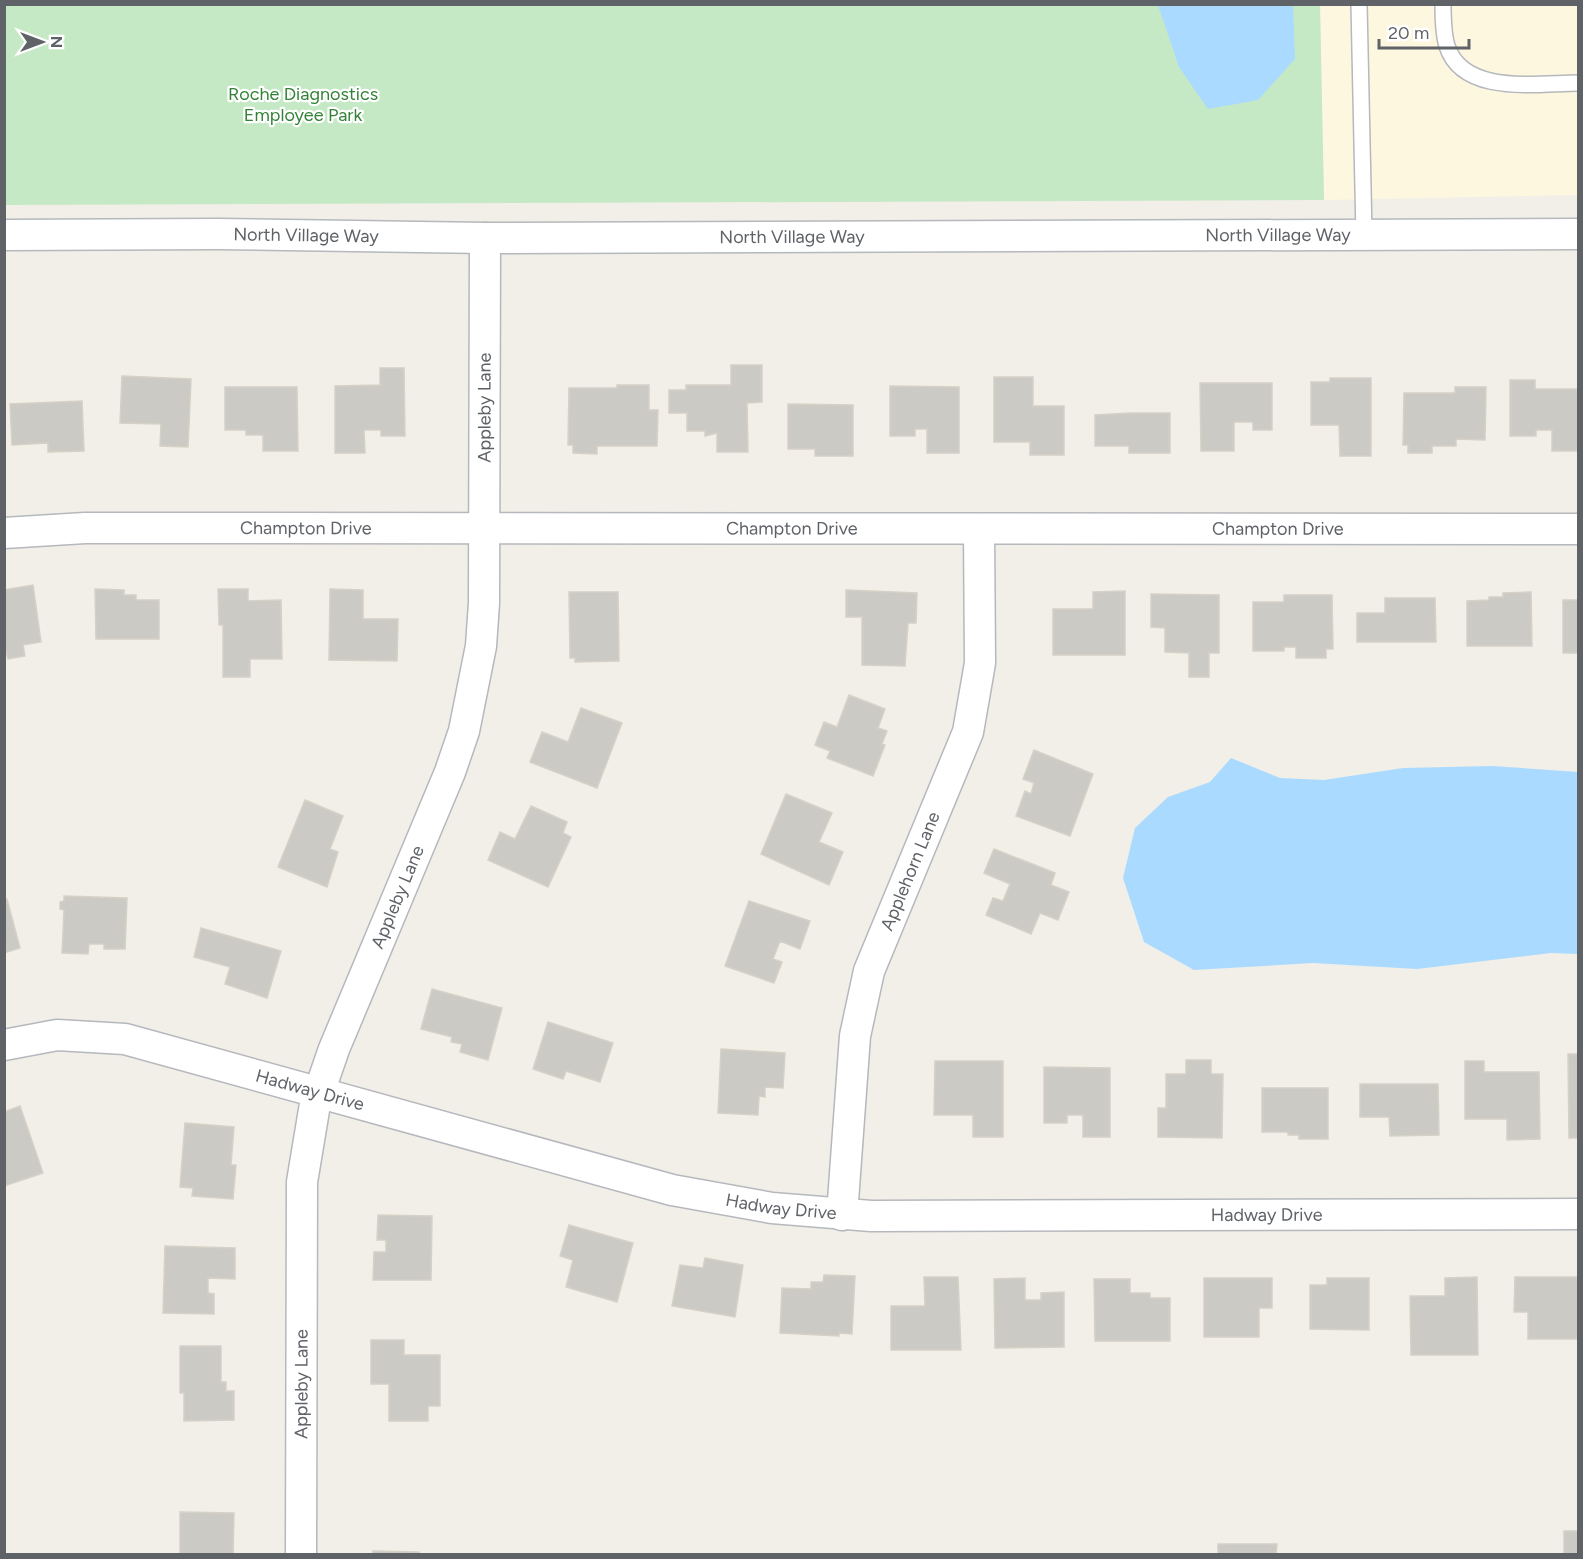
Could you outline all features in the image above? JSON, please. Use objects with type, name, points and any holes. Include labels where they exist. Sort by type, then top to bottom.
[{"type":"street","name":"North Village Way","points":[[4,235],[218,234],[485,238],[1578,234]]},
{"type":"street","name":"Appleby Lane","points":[[301,1554],[302,1182],[315,1104],[334,1049],[450,772],[464,731],[481,646],[484,603],[482,529],[485,238]]},
{"type":"street","name":"Champton Drive","points":[[4,533],[85,528],[1578,529]]},
{"type":"street","name":"Applehorn Lane","points":[[842,1215],[855,1036],[869,971],[968,732],[980,663],[979,530]]},
{"type":"street","name":"Hadway Drive","points":[[4,1045],[57,1035],[111,1037],[152,1045],[679,1192],[742,1204],[842,1215],[1578,1215]]},
{"type":"lane","points":[[1359,4],[1364,236]]},
{"type":"lane","points":[[1443,4],[1447,47],[1469,74],[1488,83],[1578,83]]},
{"type":"shaded area","points":[[1320,5],[1578,5],[1578,195],[1324,200]]},
{"type":"green space","name":"Roche Diagnostics Employee Park","points":[[4,5],[1320,5],[1324,200],[5,205]]},
{"type":"water","points":[[1158,5],[1293,5],[1295,59],[1258,100],[1208,109],[1179,67]]},
{"type":"water","points":[[1231,758],[1280,778],[1324,780],[1403,768],[1492,766],[1578,772],[1578,954],[1551,953],[1417,969],[1313,963],[1194,970],[1144,942],[1123,878],[1135,828],[1168,797],[1210,782]]},
{"type":"building","points":[[731,365],[762,365],[762,402],[747,403],[748,452],[717,452],[717,433],[705,436],[705,431],[687,431],[687,413],[669,413],[669,390],[686,390],[686,385],[731,385]]},
{"type":"building","points":[[380,368],[404,368],[405,436],[381,436],[381,430],[364,430],[365,453],[335,453],[335,386],[380,385]]},
{"type":"building","points":[[122,376],[191,379],[188,447],[160,446],[161,424],[120,423]]},
{"type":"building","points":[[994,377],[1033,377],[1033,406],[1064,406],[1064,455],[1030,455],[1030,442],[994,442]]},
{"type":"building","points":[[1330,378],[1371,378],[1371,456],[1340,456],[1339,425],[1311,425],[1311,382],[1330,382]]},
{"type":"building","points":[[1510,380],[1535,380],[1535,389],[1578,389],[1578,451],[1552,451],[1552,430],[1536,430],[1536,436],[1510,436]]},
{"type":"building","points":[[1200,383],[1272,383],[1272,430],[1253,430],[1253,422],[1234,422],[1234,451],[1201,451]]},
{"type":"building","points":[[617,385],[649,385],[649,410],[658,410],[657,446],[597,446],[597,454],[573,453],[573,445],[568,445],[569,388],[617,388]]},
{"type":"building","points":[[890,386],[959,387],[959,453],[927,453],[927,429],[915,429],[915,436],[890,436]]},
{"type":"building","points":[[225,387],[297,387],[298,451],[263,451],[263,435],[246,435],[246,430],[225,430]]},
{"type":"building","points":[[1455,387],[1486,387],[1485,440],[1456,439],[1456,446],[1432,446],[1432,453],[1408,453],[1408,445],[1403,445],[1404,393],[1455,393]]},
{"type":"building","points":[[82,401],[84,451],[48,452],[48,443],[12,445],[10,404]]},
{"type":"building","points":[[788,404],[853,405],[853,456],[815,456],[815,449],[788,449]]},
{"type":"building","points":[[1170,413],[1170,453],[1129,453],[1129,446],[1095,446],[1095,415]]},
{"type":"building","points":[[33,585],[41,642],[23,645],[25,656],[8,659],[4,643],[4,590]]},
{"type":"building","points":[[95,589],[124,590],[124,595],[136,595],[136,600],[159,600],[159,639],[96,639]]},
{"type":"building","points":[[218,589],[248,589],[248,601],[281,600],[282,659],[250,659],[250,677],[223,677],[223,625],[219,625]]},
{"type":"building","points":[[330,589],[363,590],[363,619],[398,619],[397,661],[329,660]]},
{"type":"building","points":[[846,590],[917,593],[916,623],[908,623],[905,666],[862,665],[862,617],[846,617]]},
{"type":"building","points":[[1125,591],[1125,655],[1053,655],[1053,609],[1093,609],[1093,592]]},
{"type":"building","points":[[569,592],[618,592],[619,661],[575,662],[575,658],[570,658]]},
{"type":"building","points":[[1531,592],[1532,646],[1467,646],[1467,601],[1503,597],[1503,593]]},
{"type":"building","points":[[1151,594],[1219,595],[1219,653],[1209,653],[1209,677],[1189,677],[1189,653],[1165,652],[1165,628],[1151,627]]},
{"type":"building","points":[[1284,595],[1332,595],[1333,649],[1326,649],[1326,658],[1296,658],[1296,647],[1284,647],[1284,651],[1253,651],[1253,602],[1284,602]]},
{"type":"building","points":[[1385,598],[1435,598],[1436,642],[1357,642],[1357,613],[1385,613]]},
{"type":"building","points":[[1563,600],[1578,600],[1578,653],[1563,653]]},
{"type":"building","points":[[849,695],[885,709],[878,728],[887,731],[882,744],[885,745],[873,776],[827,758],[830,751],[815,745],[824,722],[837,727]]},
{"type":"building","points":[[581,708],[622,723],[597,788],[530,762],[542,732],[568,742]]},
{"type":"building","points":[[1034,750],[1093,774],[1070,836],[1016,816],[1025,791],[1031,794],[1034,783],[1023,779]]},
{"type":"building","points":[[786,794],[832,813],[819,842],[843,852],[829,885],[761,854]]},
{"type":"building","points":[[305,800],[343,816],[330,849],[338,852],[327,887],[278,867]]},
{"type":"building","points":[[531,806],[567,822],[563,833],[571,837],[548,887],[488,860],[500,832],[515,839]]},
{"type":"building","points":[[994,849],[1055,873],[1051,885],[1069,892],[1058,920],[1040,913],[1031,934],[986,915],[993,898],[1003,901],[1010,884],[984,873]]},
{"type":"building","points":[[64,896],[127,898],[125,949],[104,949],[104,944],[89,944],[88,954],[62,953],[64,910],[60,909],[60,902],[64,901]]},
{"type":"building","points":[[7,899],[20,948],[4,953],[4,900]]},
{"type":"building","points":[[749,901],[810,921],[800,949],[780,941],[773,959],[782,962],[774,983],[725,966]]},
{"type":"building","points":[[201,928],[281,951],[267,998],[225,984],[230,967],[194,957]]},
{"type":"building","points":[[432,989],[502,1008],[488,1060],[460,1052],[462,1044],[451,1042],[452,1037],[421,1029]]},
{"type":"building","points":[[548,1022],[613,1043],[600,1082],[566,1071],[563,1079],[533,1069]]},
{"type":"building","points":[[721,1049],[785,1053],[783,1088],[765,1087],[765,1097],[759,1096],[758,1115],[718,1113]]},
{"type":"building","points":[[1568,1054],[1578,1054],[1578,1138],[1569,1138]]},
{"type":"building","points":[[1186,1060],[1211,1060],[1211,1074],[1223,1074],[1222,1138],[1158,1137],[1158,1108],[1166,1108],[1166,1074],[1186,1074]]},
{"type":"building","points":[[935,1061],[1003,1061],[1003,1137],[973,1137],[973,1115],[934,1115]]},
{"type":"building","points":[[1465,1061],[1484,1061],[1484,1072],[1539,1072],[1540,1139],[1507,1140],[1507,1119],[1465,1119]]},
{"type":"building","points":[[1044,1067],[1110,1068],[1110,1137],[1083,1137],[1083,1115],[1067,1115],[1067,1123],[1044,1123]]},
{"type":"building","points":[[1360,1084],[1438,1084],[1439,1135],[1390,1136],[1389,1117],[1360,1117]]},
{"type":"building","points":[[1262,1088],[1328,1088],[1328,1139],[1299,1139],[1299,1135],[1288,1135],[1288,1132],[1262,1132]]},
{"type":"building","points":[[20,1106],[43,1173],[4,1186],[4,1112]]},
{"type":"building","points":[[185,1123],[234,1127],[231,1165],[236,1165],[233,1199],[192,1196],[193,1188],[180,1187]]},
{"type":"building","points":[[378,1215],[432,1216],[431,1280],[373,1280],[374,1252],[386,1252],[386,1240],[377,1240]]},
{"type":"building","points":[[569,1225],[633,1243],[617,1302],[566,1287],[573,1260],[560,1256]]},
{"type":"building","points":[[165,1246],[235,1248],[235,1279],[208,1278],[208,1293],[214,1294],[214,1314],[163,1313]]},
{"type":"building","points":[[705,1258],[743,1265],[735,1317],[672,1306],[680,1265],[703,1268]]},
{"type":"building","points":[[824,1275],[855,1276],[852,1334],[839,1333],[839,1336],[780,1333],[782,1288],[811,1289],[811,1282],[823,1282]]},
{"type":"building","points":[[924,1277],[958,1277],[961,1350],[891,1350],[891,1306],[925,1306]]},
{"type":"building","points":[[1477,1277],[1478,1355],[1411,1355],[1410,1296],[1445,1296],[1445,1278]]},
{"type":"building","points":[[1515,1277],[1578,1277],[1578,1339],[1528,1339],[1528,1312],[1514,1312]]},
{"type":"building","points":[[1025,1278],[1025,1300],[1041,1300],[1041,1293],[1064,1292],[1064,1347],[995,1348],[994,1279]]},
{"type":"building","points":[[1204,1278],[1272,1278],[1272,1308],[1259,1308],[1259,1337],[1204,1337]]},
{"type":"building","points":[[1327,1278],[1369,1278],[1369,1330],[1310,1329],[1310,1285],[1327,1285]]},
{"type":"building","points":[[1094,1279],[1130,1279],[1130,1293],[1150,1293],[1150,1298],[1170,1298],[1170,1341],[1095,1341]]},
{"type":"building","points":[[371,1340],[404,1340],[404,1355],[440,1355],[440,1406],[428,1406],[428,1421],[389,1421],[389,1384],[371,1384]]},
{"type":"building","points":[[180,1346],[221,1346],[221,1382],[226,1382],[226,1391],[234,1391],[234,1420],[184,1421],[184,1393],[180,1393]]},
{"type":"building","points":[[180,1512],[234,1513],[233,1554],[180,1554]]},
{"type":"building","points":[[1564,1531],[1578,1531],[1578,1554],[1564,1554]]},
{"type":"building","points":[[1218,1544],[1277,1544],[1276,1554],[1218,1554]]},
{"type":"building","points":[[373,1551],[419,1552],[419,1554],[373,1554]]}]
